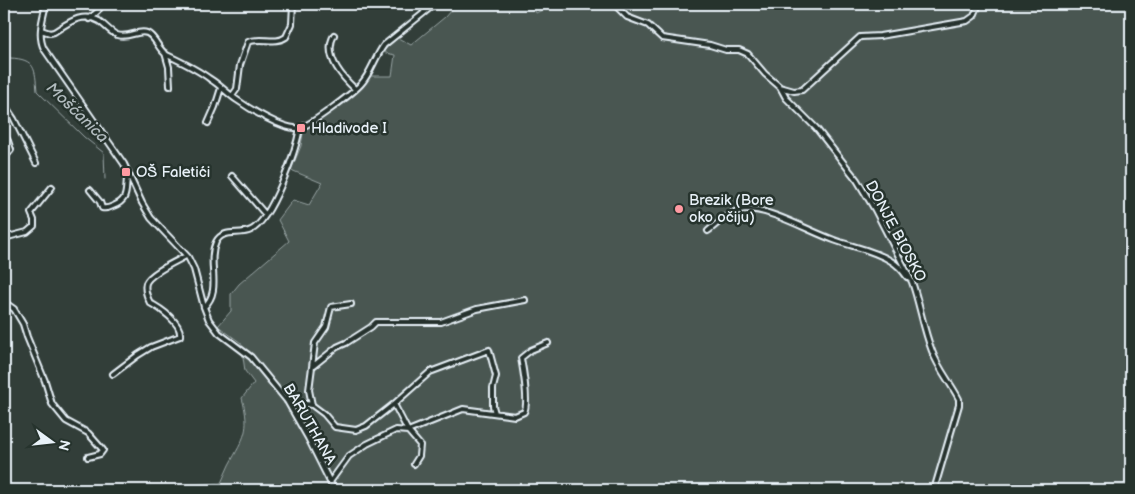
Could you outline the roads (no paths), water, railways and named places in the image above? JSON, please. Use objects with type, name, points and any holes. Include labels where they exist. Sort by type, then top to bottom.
[{"type":"street","name":"BARUTHANA","points":[[46,4],[41,30],[41,43],[44,49],[124,164],[151,218],[186,256],[194,269],[204,307],[214,328],[251,357],[287,401],[334,490]]},
{"type":"street","points":[[89,18],[98,11],[102,4]]},
{"type":"street","points":[[232,96],[237,89],[240,65],[248,42],[252,40],[277,41],[286,37],[292,24],[293,4]]},
{"type":"street","points":[[420,4],[425,12]]},
{"type":"street","points":[[165,53],[185,62],[232,96],[267,118],[288,126],[300,128],[356,89],[367,75],[384,45],[435,4]]},
{"type":"street","name":"DONJE BIOSKO","points":[[614,4],[627,17],[648,25],[662,38],[701,43],[726,50],[744,52],[780,86],[786,98],[816,128],[866,193],[912,282],[932,352],[959,398],[959,405],[934,490]]},
{"type":"street","points":[[780,86],[794,91],[802,90],[860,37],[880,36],[967,21],[974,16],[979,4]]},
{"type":"street","points":[[41,30],[50,33],[72,20],[89,18],[99,22],[118,35],[128,36],[143,32],[149,34],[165,53],[169,67],[170,86]]},
{"type":"street","points":[[334,35],[330,42],[330,52],[336,69],[356,89]]},
{"type":"street","points":[[208,124],[221,88]]},
{"type":"street","points":[[4,108],[14,119],[36,163]]},
{"type":"street","points":[[204,307],[209,303],[213,295],[213,254],[216,241],[220,236],[227,233],[252,230],[258,225],[278,192],[292,156],[300,128]]},
{"type":"street","points":[[4,134],[11,150],[4,158]]},
{"type":"street","points":[[90,190],[100,202],[102,208],[109,208],[120,204],[125,198],[128,172]]},
{"type":"street","points":[[232,176],[266,213]]},
{"type":"street","points":[[4,238],[26,232],[34,226],[31,213],[52,187]]},
{"type":"street","points":[[708,231],[732,214],[746,209],[757,211],[793,222],[835,241],[882,256],[897,264],[912,282]]},
{"type":"street","points":[[113,374],[138,355],[180,336],[180,330],[177,326],[157,306],[150,303],[145,291],[146,284],[154,275],[186,256]]},
{"type":"street","points":[[312,367],[337,346],[346,343],[376,322],[441,322],[477,309],[525,300]]},
{"type":"street","points":[[4,302],[14,309],[23,324],[52,404],[66,421],[88,433],[103,450],[100,454],[88,457]]},
{"type":"street","points":[[312,405],[309,390],[315,343],[326,327],[331,307],[351,304]]},
{"type":"street","points":[[330,482],[349,456],[367,444],[396,430],[408,431],[463,409],[515,416],[524,412],[526,410],[524,373],[521,358],[531,350],[548,342]]},
{"type":"street","points":[[287,401],[312,405],[324,414],[335,427],[356,430],[366,426],[430,372],[490,350],[496,376],[493,393],[495,413]]},
{"type":"street","points":[[394,404],[408,431],[420,445],[414,464]]},
{"type":"waterway","name":"Mošćanica","points":[[4,51],[10,58],[25,60],[29,63],[36,77],[37,91],[84,137],[104,153],[105,179]]},
{"type":"place","name":"Hladivode I","points":[[301,128]]},
{"type":"place","name":"OŠ Faletići","points":[[126,172]]},
{"type":"place","name":"Brezik (Bore oko očiju)","points":[[679,209]]}]
